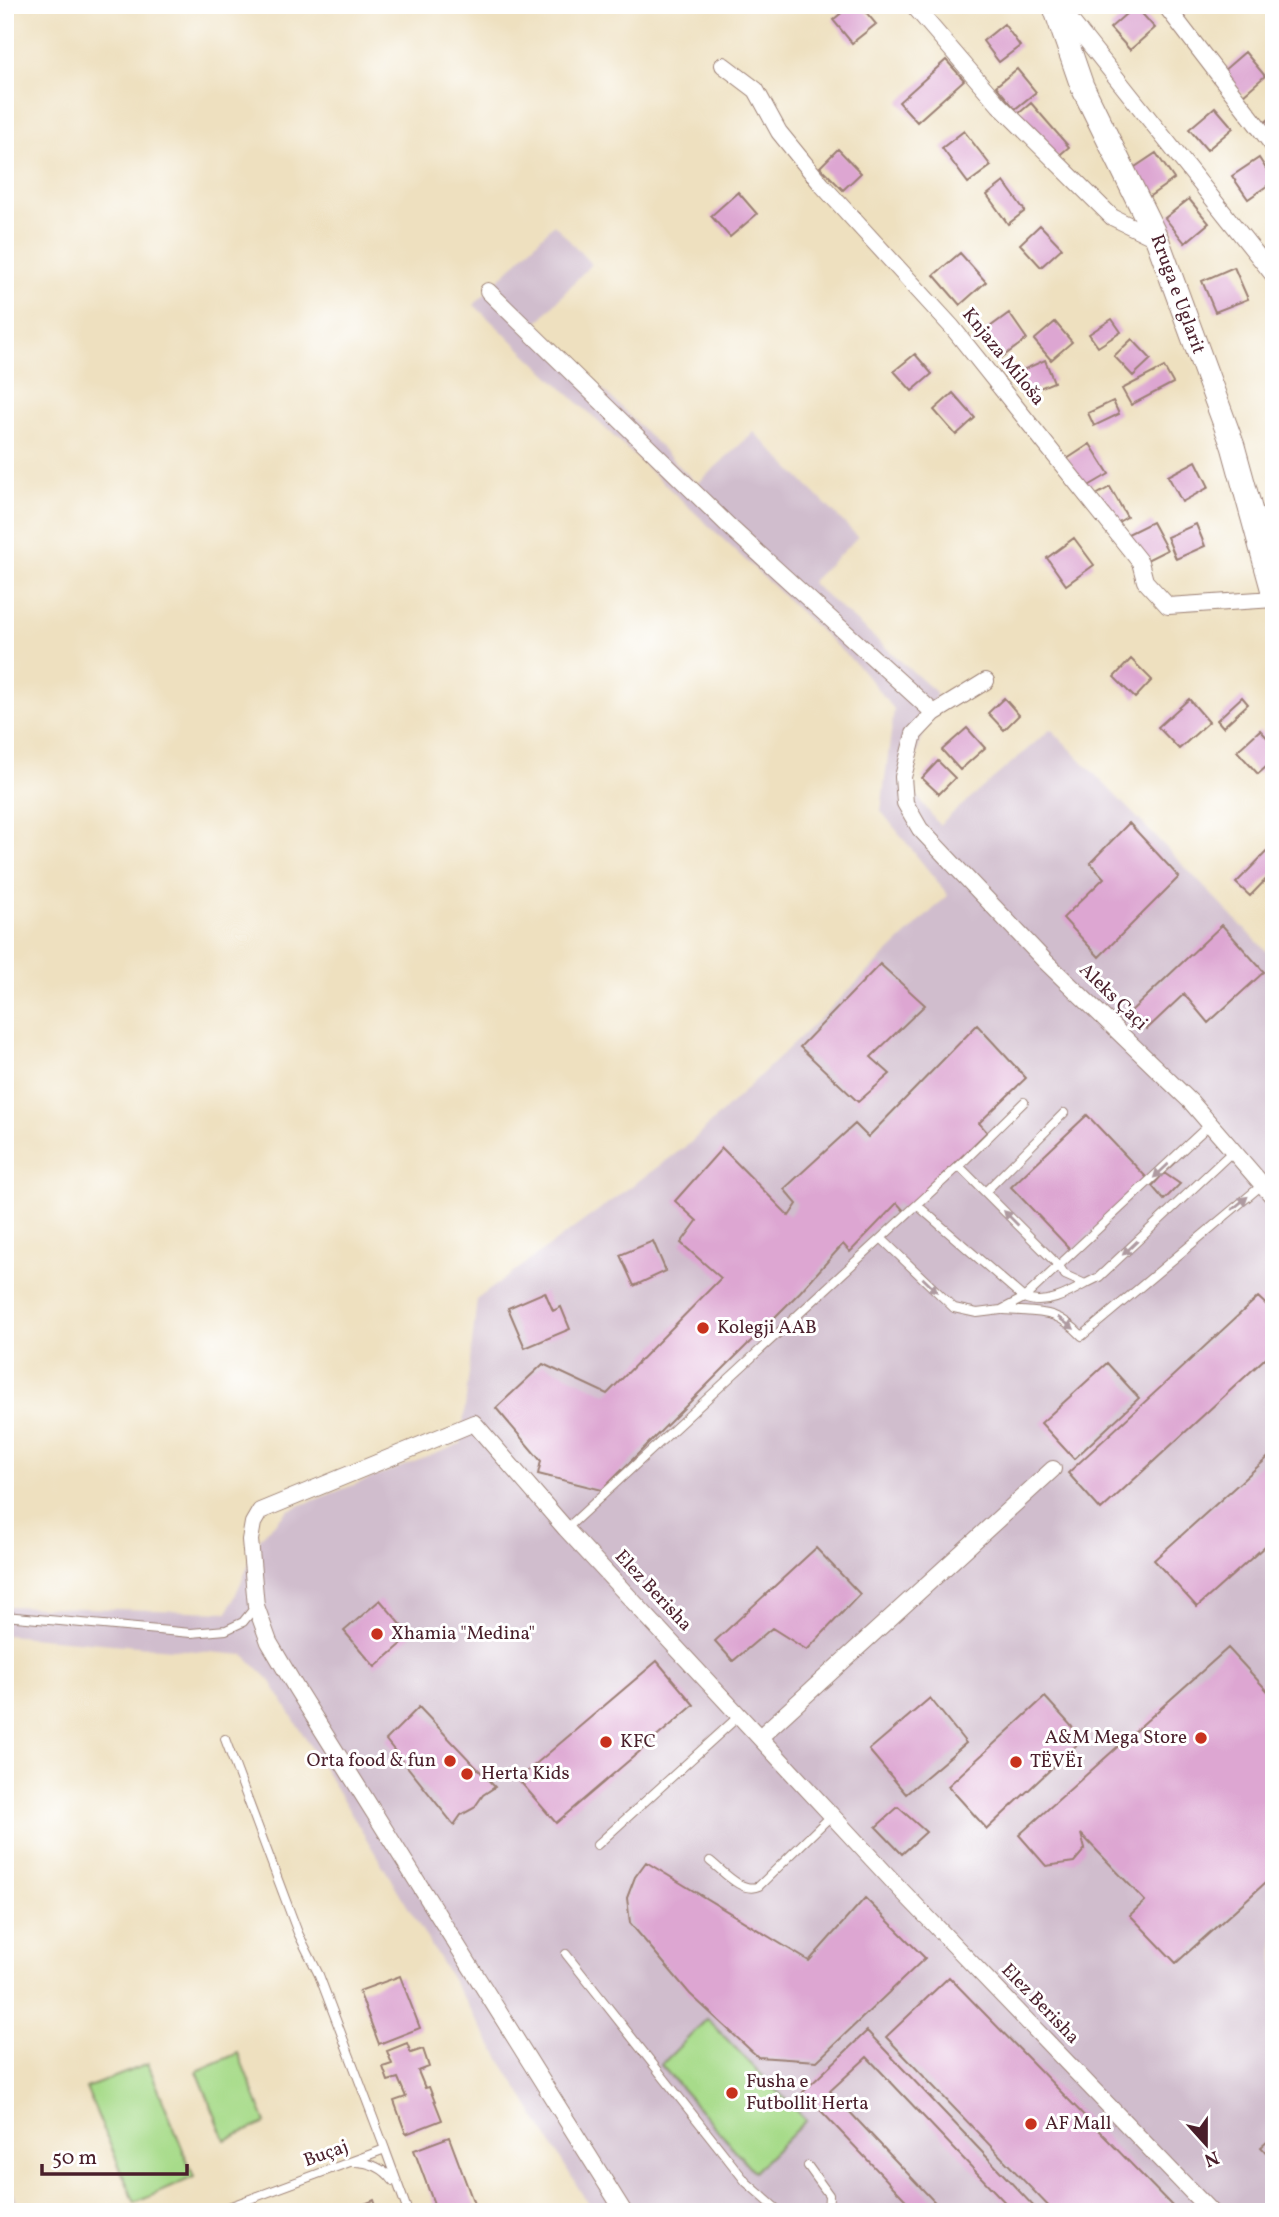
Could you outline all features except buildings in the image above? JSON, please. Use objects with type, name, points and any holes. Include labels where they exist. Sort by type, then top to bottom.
[{"type":"street","points":[[913,5],[999,105],[1112,217],[1157,239]]},
{"type":"street","points":[[1056,5],[1274,276]]},
{"type":"street","name":"Rruga e Uglarit","points":[[1056,5],[1082,86],[1157,239],[1233,446],[1274,597]]},
{"type":"street","points":[[1166,5],[1274,147]]},
{"type":"street","name":"Knjaza Miloša","points":[[723,65],[756,90],[779,132],[813,174],[952,327],[1140,562],[1145,581],[1168,606],[1274,597]]},
{"type":"street","points":[[488,291],[733,530],[934,713]]},
{"type":"street","points":[[1259,540],[1274,521]]},
{"type":"street","name":"Aleks Çaçi","points":[[986,681],[934,713],[914,734],[903,778],[905,803],[920,829],[1046,962],[1142,1052],[1210,1124],[1274,1198]]},
{"type":"street","name":"Elez Berisha","points":[[256,1606],[250,1539],[253,1523],[260,1511],[474,1423],[566,1529],[901,1890],[1211,2212]]},
{"type":"street","points":[[760,1737],[1053,1469]]},
{"type":"street","points":[[256,1606],[269,1642],[296,1688],[624,2212]]},
{"type":"lane","points":[[566,1529],[959,1166],[1024,1102]]},
{"type":"lane","points":[[985,1192],[1064,1113]]},
{"type":"lane","points":[[1001,1310],[1024,1298],[1210,1124]]},
{"type":"lane","points":[[916,1205],[1024,1298],[1032,1302],[1049,1300],[1099,1277],[1233,1151]]},
{"type":"lane","points":[[959,1166],[1065,1275],[1085,1284]]},
{"type":"lane","points":[[881,1238],[954,1308],[978,1313],[1001,1310],[1053,1314],[1068,1321],[1082,1336],[1262,1185]]},
{"type":"lane","points":[[5,1616],[202,1633],[236,1626],[250,1615],[256,1606]]},
{"type":"lane","points":[[597,1845],[740,1715]]},
{"type":"lane","points":[[225,1739],[298,1933],[319,1975],[408,2212]]},
{"type":"lane","points":[[710,1861],[745,1888],[752,1889],[759,1886],[832,1815]]},
{"type":"lane","points":[[566,1954],[746,2182],[780,2212]]},
{"type":"lane","name":"Buçaj","points":[[215,2212],[384,2149]]},
{"type":"lane","points":[[348,2162],[371,2164],[391,2177],[401,2193]]},
{"type":"lane","points":[[808,2166],[829,2195],[828,2212]]},
{"type":"shaded area","points":[[554,224],[591,264],[537,323],[697,484],[754,432],[858,537],[811,582],[937,693],[907,783],[939,825],[1051,729],[1274,959],[1274,2212],[593,2212],[270,1680],[244,1655],[5,1635],[5,1606],[228,1612],[261,1537],[288,1510],[461,1444],[477,1299],[689,1144],[948,895],[881,811],[894,709],[860,668],[474,305]]},
{"type":"shaded area","points":[[5,2174],[21,2212],[8,2212],[5,2204]]},
{"type":"green space","name":"Fusha e Futbollit Herta","points":[[707,2019],[806,2120],[754,2172],[661,2065]]},
{"type":"green space","points":[[238,2053],[266,2123],[225,2140],[197,2071]]},
{"type":"green space","points":[[148,2064],[194,2177],[135,2203],[86,2088]]},
{"type":"place","name":"Kolegji AAB","points":[[703,1328]]},
{"type":"place","name":"Xhamia \"Medina\"","points":[[377,1634]]},
{"type":"place","name":"A&M Mega Store","points":[[1201,1738]]},
{"type":"place","name":"KFC","points":[[606,1742]]},
{"type":"place","name":"Orta food & fun","points":[[450,1761]]},
{"type":"place","name":"TËVË1","points":[[1016,1762]]},
{"type":"place","name":"Herta Kids","points":[[467,1774]]},
{"type":"place","name":"Fusha e Futbollit Herta","points":[[732,2093]]},
{"type":"place","name":"AF Mall","points":[[1031,2124]]}]
